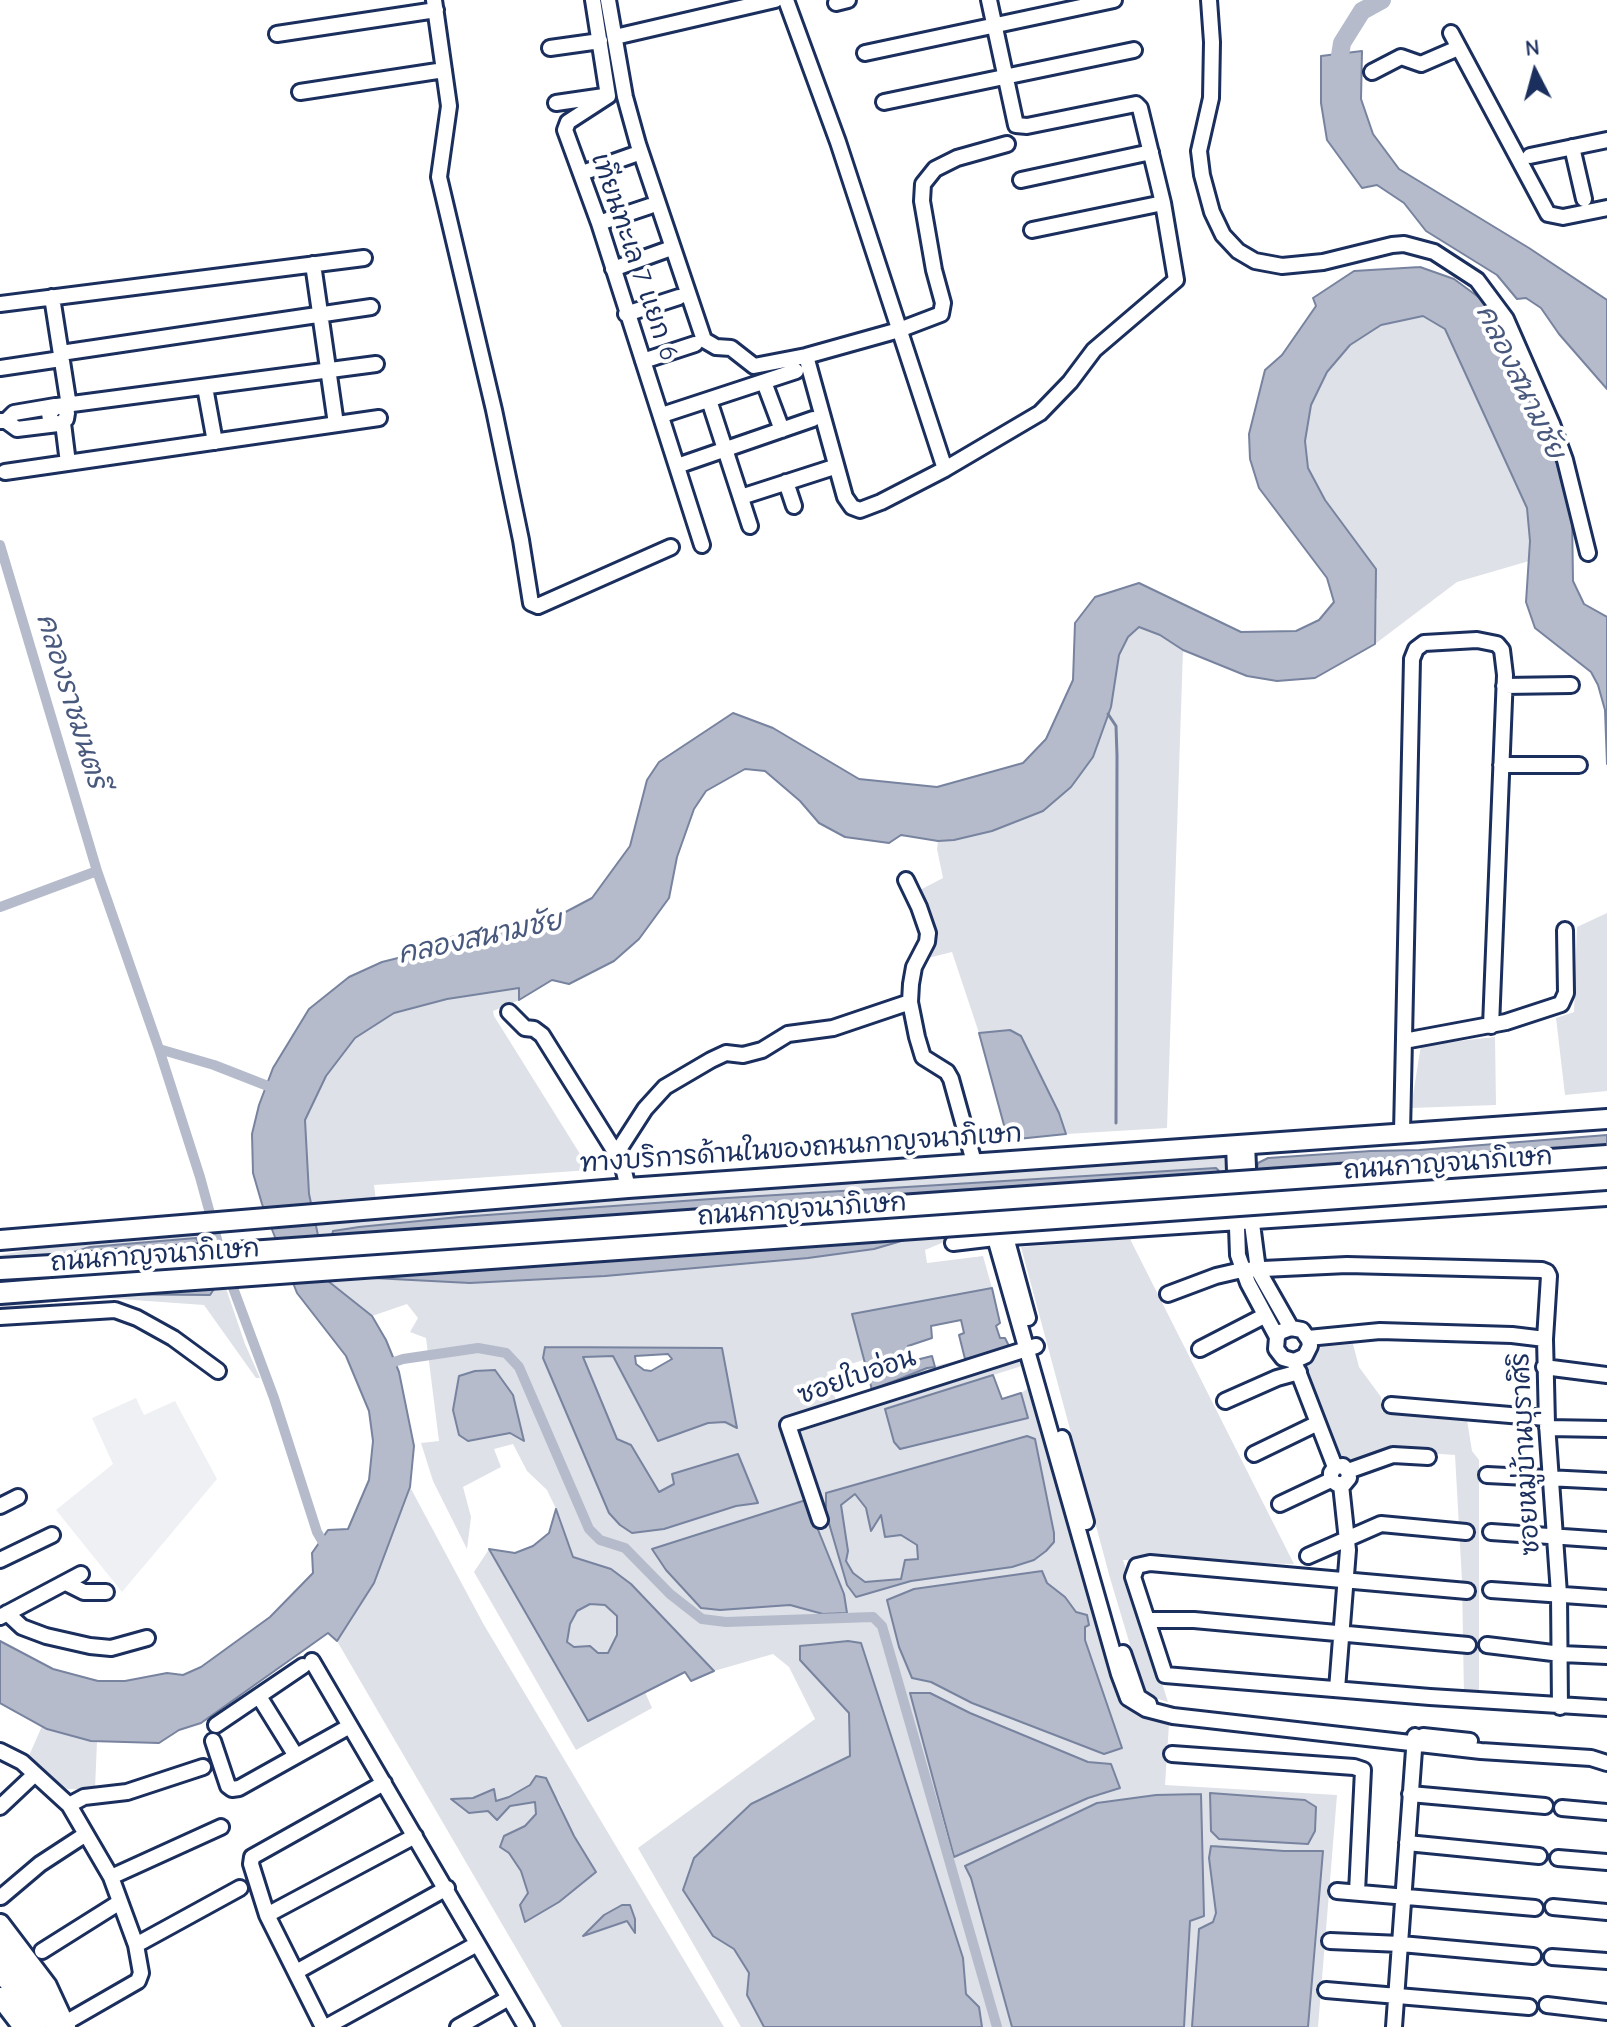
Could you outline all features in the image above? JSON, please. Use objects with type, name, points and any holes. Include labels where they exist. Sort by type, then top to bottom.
[{"type":"highway","name":"ถนนกาญจนาภิเษก","points":[[0,1269],[1607,1156]]},
{"type":"highway","name":"ถนนกาญจนาภิเษก","points":[[0,1293],[1607,1179]]},
{"type":"main road","name":"ทางบริการด้านในของถนนกาญจนาภิเษก","points":[[0,1240],[628,1188],[1607,1119]]},
{"type":"main road","points":[[0,1231],[121,1230]]},
{"type":"main road","points":[[0,1249],[121,1230]]},
{"type":"main road","points":[[0,1924],[47,1986],[62,2026]]},
{"type":"main road","points":[[0,1948],[23,2027]]},
{"type":"main road","points":[[0,1971],[36,2027]]},
{"type":"main road","points":[[15,1991],[62,2026]]},
{"type":"street","points":[[593,0],[705,342],[731,348],[754,366],[806,356],[899,330],[941,314],[944,310],[922,201],[926,179],[935,169],[957,158],[1007,144]]},
{"type":"street","points":[[556,103],[608,96],[608,0]]},
{"type":"street","points":[[550,48],[607,39],[719,7],[775,0]]},
{"type":"street","points":[[786,0],[838,142],[945,469]]},
{"type":"street","points":[[806,356],[845,497],[852,507],[860,510],[945,469],[1040,413],[1070,382],[1094,350],[1176,280],[1163,203],[1137,105],[1021,127],[1016,125],[989,0]]},
{"type":"street","points":[[865,53],[1114,0]]},
{"type":"street","points":[[1209,0],[1211,98],[1199,151],[1212,212],[1223,235],[1238,251],[1255,261],[1282,266],[1323,262],[1404,244],[1434,252],[1477,280],[1506,319],[1552,424],[1565,460],[1588,553]]},
{"type":"street","points":[[277,34],[435,5],[449,113],[439,177],[494,410],[531,603],[538,606],[671,547]]},
{"type":"street","points":[[1451,33],[1548,214],[1563,217],[1607,208]]},
{"type":"street","points":[[1372,72],[1401,57],[1421,64],[1458,48]]},
{"type":"street","points":[[884,102],[1134,50]]},
{"type":"street","points":[[300,92],[444,70]]},
{"type":"street","name":"เทียนทะเล 7 แยก 6","points":[[608,96],[566,126],[702,545]]},
{"type":"street","points":[[1530,156],[1607,140]]},
{"type":"street","points":[[1572,147],[1584,199]]},
{"type":"street","points":[[1021,180],[1151,152]]},
{"type":"street","points":[[582,173],[633,155]]},
{"type":"street","points":[[1032,230],[1163,203]]},
{"type":"street","points":[[599,223],[650,206]]},
{"type":"street","points":[[613,269],[666,250]]},
{"type":"street","points":[[0,304],[364,258]]},
{"type":"street","points":[[313,264],[336,424]]},
{"type":"street","points":[[52,297],[61,356],[62,406]]},
{"type":"street","points":[[626,314],[679,297]]},
{"type":"street","points":[[0,368],[371,307]]},
{"type":"street","points":[[643,361],[695,344]]},
{"type":"street","points":[[60,424],[17,429],[3,421],[14,413],[376,364]]},
{"type":"street","points":[[662,415],[796,371]]},
{"type":"street","points":[[764,382],[782,430]]},
{"type":"street","points":[[205,387],[215,442]]},
{"type":"street","points":[[709,400],[750,526]]},
{"type":"street","points":[[60,424],[52,422],[49,416],[50,410],[62,406]]},
{"type":"street","points":[[5,472],[379,418]]},
{"type":"street","points":[[677,466],[813,419]]},
{"type":"street","points":[[60,424],[68,463]]},
{"type":"street","points":[[741,497],[831,468]]},
{"type":"street","points":[[786,482],[794,506]]},
{"type":"street","points":[[1402,1133],[1412,659],[1416,649],[1424,643],[1487,641],[1497,644],[1502,650],[1504,686],[1491,1026]]},
{"type":"street","points":[[1504,686],[1571,685]]},
{"type":"street","points":[[1501,765],[1579,765]]},
{"type":"street","points":[[906,880],[928,933],[927,942],[914,967],[910,1002],[923,1057],[947,1072],[954,1085],[974,1162]]},
{"type":"street","points":[[1404,1041],[1491,1026],[1561,1004],[1566,993],[1565,930]]},
{"type":"street","points":[[616,1154],[645,1109],[665,1087],[711,1060],[726,1053],[743,1055],[762,1050],[788,1034],[833,1028],[910,1002]]},
{"type":"street","points":[[509,1012],[525,1028],[534,1029],[542,1035],[624,1167],[628,1188]]},
{"type":"street","points":[[1240,1143],[1245,1223],[1258,1270],[1291,1328]]},
{"type":"street","points":[[953,1243],[1607,1198]]},
{"type":"street","points":[[1245,1223],[1238,1255],[1242,1270],[1277,1337],[1276,1349],[1297,1367],[1339,1476],[1347,1538],[1337,1689]]},
{"type":"street","points":[[1000,1238],[1066,1470],[1127,1669],[1141,1700],[1186,1713],[1414,1740],[1607,1754]]},
{"type":"street","points":[[1168,1294],[1242,1270],[1347,1265],[1542,1270],[1549,1276],[1545,1339]]},
{"type":"street","points":[[0,1317],[115,1310],[173,1338],[218,1371]]},
{"type":"street","points":[[1200,1349],[1264,1316]]},
{"type":"street","points":[[1225,1401],[1297,1367],[1308,1352],[1308,1338],[1302,1330],[1291,1328],[1285,1329],[1277,1337]]},
{"type":"street","name":"ซอยหมู่บ้านบุราศิริ","points":[[1308,1338],[1380,1331],[1545,1339],[1546,1423],[1559,1594],[1560,1707]]},
{"type":"street","name":"ซอยใบอ่อน","points":[[820,1520],[788,1425],[1032,1347]]},
{"type":"street","points":[[1544,1367],[1607,1375]]},
{"type":"street","points":[[1391,1405],[1607,1429]]},
{"type":"street","points":[[1254,1454],[1318,1423]]},
{"type":"street","points":[[1280,1504],[1393,1455],[1428,1457]]},
{"type":"street","points":[[1487,1475],[1607,1481]]},
{"type":"street","points":[[0,1506],[18,1497]]},
{"type":"street","points":[[1308,1556],[1381,1524],[1466,1532]]},
{"type":"street","points":[[1491,1532],[1607,1540]]},
{"type":"street","points":[[0,1560],[52,1535]]},
{"type":"street","points":[[1467,1591],[1142,1563],[1137,1566],[1133,1577],[1165,1675],[1560,1707],[1607,1708]]},
{"type":"street","points":[[81,1574],[4,1615],[22,1627],[46,1636],[90,1646],[111,1648],[147,1638]]},
{"type":"street","points":[[66,1583],[84,1592],[106,1592]]},
{"type":"street","points":[[1491,1590],[1607,1598]]},
{"type":"street","points":[[1147,1620],[1194,1620],[1468,1645]]},
{"type":"street","points":[[1487,1645],[1607,1656]]},
{"type":"street","points":[[216,1725],[260,1698],[307,1663],[350,1726],[526,2027]]},
{"type":"street","points":[[260,1698],[296,1756]]},
{"type":"street","points":[[213,1741],[228,1786],[232,1789],[239,1788],[350,1726]]},
{"type":"street","points":[[1394,2027],[1414,1740]]},
{"type":"street","points":[[0,1751],[22,1762],[69,1805],[111,1877],[136,1945],[141,1973],[138,1981],[62,2026]]},
{"type":"street","points":[[1592,1753],[1607,1763]]},
{"type":"street","points":[[1172,1754],[1363,1770],[1357,1892]]},
{"type":"street","points":[[69,1805],[84,1797],[127,1792],[203,1767]]},
{"type":"street","points":[[0,1807],[35,1774]]},
{"type":"street","points":[[384,1783],[252,1857],[251,1864],[267,1915],[325,2027],[477,1944]]},
{"type":"street","points":[[1410,1794],[1545,1806]]},
{"type":"street","points":[[1562,1808],[1607,1812]]},
{"type":"street","points":[[111,1877],[221,1827]]},
{"type":"street","points":[[1,1897],[40,1864],[86,1834]]},
{"type":"street","points":[[267,1915],[415,1836]]},
{"type":"street","points":[[1407,1843],[1539,1856]]},
{"type":"street","points":[[1558,1858],[1607,1862]]},
{"type":"street","points":[[136,1945],[240,1888]]},
{"type":"street","points":[[296,1972],[447,1888]]},
{"type":"street","points":[[1337,1891],[1535,1908]]},
{"type":"street","points":[[42,1951],[120,1902]]},
{"type":"street","points":[[1553,1907],[1607,1912]]},
{"type":"street","points":[[1330,1941],[1533,1956]]},
{"type":"street","points":[[1552,1957],[1607,1961]]},
{"type":"street","points":[[1326,1990],[1529,2007]]},
{"type":"street","points":[[458,2027],[509,1998]]},
{"type":"street","points":[[1547,2005],[1607,2012]]},
{"type":"shaded area","points":[[1423,316],[1445,328],[1527,508],[1529,561],[1457,582],[1375,644],[1377,600],[1308,468],[1305,441],[1311,405],[1327,372],[1350,345],[1381,325]]},
{"type":"shaded area","points":[[1139,627],[1160,635],[1183,650],[1167,1128],[1066,1134],[1059,1113],[1021,1037],[1009,1030],[979,1033],[952,952],[928,958],[933,947],[931,928],[920,890],[943,878],[938,841],[992,831],[1043,811],[1071,787],[1111,707],[1119,655],[1128,637]]},
{"type":"shaded area","points":[[1607,913],[1607,1091],[1565,1095],[1556,1018],[1574,1012],[1577,927]]},
{"type":"shaded area","points":[[519,988],[519,1000],[493,1011],[494,1016],[590,1170],[374,1185],[376,1201],[1227,1151],[1233,1197],[951,1239],[925,1250],[927,1263],[983,1256],[992,1288],[853,1314],[863,1360],[827,1372],[837,1404],[927,1368],[1022,1345],[1025,1365],[885,1409],[1027,1418],[1021,1393],[1033,1385],[1085,1571],[1131,1708],[1169,1724],[1165,1785],[1337,1795],[1318,2027],[1308,2027],[1323,1851],[1209,1858],[1216,1913],[1213,1922],[1199,1929],[1192,2027],[1184,2027],[1190,1921],[1204,1916],[1201,1794],[965,1865],[1012,2027],[982,2027],[979,2007],[966,1994],[963,1958],[861,1643],[848,1641],[800,1647],[801,1660],[849,1713],[850,1756],[751,1804],[713,1936],[734,1949],[749,1973],[747,1995],[764,2027],[741,2027],[638,1848],[815,1719],[789,1667],[773,1654],[714,1671],[631,1584],[611,1569],[573,1558],[560,1517],[547,1490],[527,1471],[513,1444],[494,1449],[501,1467],[463,1487],[471,1517],[467,1549],[433,1481],[421,1443],[439,1441],[426,1338],[410,1332],[418,1318],[407,1304],[372,1316],[328,1282],[309,1194],[305,1120],[326,1076],[355,1038],[394,1013],[447,999]],"holes":[[[545,1347],[722,1349],[737,1428],[725,1422],[708,1423],[658,1441],[613,1356],[582,1356],[617,1439],[631,1445],[659,1492],[674,1484],[672,1473],[757,1503],[620,1525],[609,1513],[543,1358]],[[513,1395],[523,1441],[510,1433],[491,1435]],[[1035,1440],[1034,1560],[1012,1567],[911,1581],[856,1597],[847,1585],[826,1513],[826,1493]],[[806,1500],[822,1614],[790,1605],[720,1610],[700,1607],[666,1570],[652,1549]],[[930,1693],[1088,1762],[1110,1764],[1102,1795],[1088,1798],[1001,1837]]]},
{"type":"shaded area","points":[[1495,1037],[1496,1105],[1411,1108],[1421,1045]]},
{"type":"shaded area","points":[[206,1230],[215,1248],[245,1344],[260,1378],[256,1378],[204,1305],[91,1297],[0,1309],[0,1255],[123,1234]]},
{"type":"shaded area","points":[[1130,1239],[1294,1564],[1123,1560],[1168,1702],[1145,1695],[1110,1578],[1021,1247]]},
{"type":"shaded area","points":[[1353,1344],[1359,1367],[1381,1397],[1382,1412],[1467,1420],[1472,1451],[1479,1460],[1479,1697],[1464,1696],[1455,1455],[1399,1451],[1351,1465],[1342,1462],[1306,1369],[1321,1347]]},
{"type":"shaded area","points":[[136,1398],[144,1415],[175,1401],[217,1479],[122,1592],[56,1510],[113,1464],[92,1418]]},
{"type":"shaded area","points":[[410,1487],[484,1625],[724,2027],[562,2027],[337,1641],[374,1583]],"holes":[[[536,1776],[559,1801],[574,1836],[596,1872],[579,1885],[520,1905],[528,1893],[504,1836],[526,1826],[536,1813],[535,1802],[510,1806],[452,1799],[473,1798],[494,1790],[495,1802],[530,1785]]]},
{"type":"shaded area","points":[[855,1493],[866,1508],[870,1529],[881,1514],[885,1537],[901,1535],[917,1545],[918,1560],[901,1579],[865,1582],[853,1574],[846,1561],[848,1551],[841,1504]]},
{"type":"shaded area","points":[[489,1549],[587,1721],[645,1692],[652,1708],[576,1750],[474,1572]]},
{"type":"shaded area","points":[[590,1604],[605,1605],[617,1616],[617,1635],[608,1653],[598,1653],[590,1646],[574,1648],[567,1642],[570,1624],[577,1610]]},
{"type":"shaded area","points":[[42,1726],[97,1741],[95,1790],[68,1789],[28,1758]]},
{"type":"water","points":[[1362,51],[1361,99],[1373,134],[1399,169],[1529,248],[1607,300],[1607,389],[1559,334],[1541,308],[1526,298],[1517,299],[1497,275],[1426,231],[1404,203],[1377,185],[1362,188],[1327,140],[1321,103],[1321,56]]},
{"type":"water","points":[[1420,267],[1454,279],[1488,304],[1562,474],[1572,514],[1573,581],[1584,604],[1607,617],[1607,764],[1605,710],[1598,685],[1591,672],[1535,628],[1526,602],[1530,541],[1527,508],[1445,329],[1423,316],[1381,325],[1350,345],[1327,372],[1311,405],[1305,441],[1308,468],[1325,500],[1376,569],[1375,644],[1315,678],[1277,681],[1247,676],[1183,650],[1160,635],[1139,627],[1128,637],[1119,655],[1111,707],[1093,757],[1071,787],[1043,811],[992,831],[954,840],[938,841],[901,835],[889,843],[845,837],[819,823],[800,801],[765,771],[745,769],[706,791],[694,809],[677,857],[669,898],[639,939],[614,961],[569,984],[552,980],[519,1000],[519,988],[447,999],[394,1013],[355,1038],[326,1076],[305,1120],[309,1194],[328,1281],[372,1316],[386,1340],[399,1372],[414,1446],[410,1487],[374,1583],[337,1641],[328,1633],[201,1723],[179,1730],[159,1743],[91,1741],[47,1729],[0,1703],[0,1641],[53,1669],[98,1681],[125,1681],[167,1673],[183,1675],[201,1667],[270,1617],[313,1573],[312,1553],[328,1530],[348,1529],[369,1480],[373,1441],[369,1411],[346,1356],[297,1293],[253,1173],[252,1134],[259,1105],[273,1068],[309,1009],[349,977],[382,962],[410,955],[451,937],[541,925],[592,898],[630,846],[647,780],[659,762],[733,713],[773,728],[859,779],[937,787],[1023,763],[1046,739],[1073,680],[1075,623],[1095,597],[1139,583],[1241,632],[1296,631],[1319,620],[1334,602],[1327,578],[1259,488],[1250,459],[1249,434],[1265,370],[1282,355],[1316,306],[1313,298],[1354,271]]},
{"type":"water","points":[[1010,1030],[1021,1036],[1059,1113],[1066,1134],[1008,1140],[979,1033]]},
{"type":"water","points":[[1607,1135],[1607,1184],[1260,1194],[1256,1173],[1258,1163],[1268,1158]]},
{"type":"water","points":[[1216,1168],[1223,1175],[1223,1215],[932,1232],[874,1249],[808,1258],[605,1276],[470,1283],[334,1276],[327,1258],[333,1231],[359,1227],[711,1199]]},
{"type":"water","points":[[196,1238],[218,1283],[210,1295],[85,1294],[0,1300],[0,1262],[47,1260],[90,1247]]},
{"type":"water","points":[[992,1288],[1000,1323],[996,1326],[1000,1338],[1005,1338],[1010,1348],[965,1359],[959,1335],[964,1333],[961,1320],[931,1326],[932,1338],[908,1346],[912,1361],[932,1356],[935,1367],[872,1390],[852,1314]]},
{"type":"water","points":[[545,1347],[722,1348],[737,1428],[725,1422],[708,1423],[658,1441],[613,1356],[583,1357],[617,1439],[631,1445],[659,1492],[674,1484],[672,1474],[738,1454],[758,1503],[736,1506],[664,1529],[632,1533],[620,1525],[609,1513],[543,1358]],"holes":[[[668,1354],[672,1359],[651,1371],[636,1364],[635,1356]]]},
{"type":"water","points":[[495,1370],[513,1395],[524,1441],[510,1433],[468,1441],[459,1435],[453,1410],[459,1376]]},
{"type":"water","points":[[993,1375],[1002,1399],[1021,1393],[1028,1418],[900,1449],[894,1442],[885,1409]]},
{"type":"water","points":[[1027,1436],[1035,1439],[1054,1542],[1034,1560],[1012,1567],[911,1581],[856,1597],[847,1585],[826,1513],[826,1493]],"holes":[[[855,1494],[866,1508],[871,1531],[881,1515],[885,1537],[901,1535],[917,1545],[918,1559],[905,1560],[901,1579],[865,1582],[853,1573],[846,1561],[848,1551],[841,1505]]]},
{"type":"water","points":[[806,1500],[844,1594],[847,1613],[823,1614],[790,1605],[720,1610],[701,1608],[666,1570],[652,1549]]},
{"type":"water","points":[[556,1509],[573,1557],[611,1569],[631,1584],[714,1671],[691,1681],[685,1672],[588,1721],[489,1549],[515,1553],[533,1546],[549,1533]],"holes":[[[590,1604],[605,1605],[617,1616],[617,1635],[608,1653],[598,1653],[590,1646],[574,1647],[567,1642],[570,1624],[577,1611]]]},
{"type":"water","points":[[1042,1571],[1047,1583],[1065,1597],[1076,1612],[1087,1615],[1089,1625],[1085,1627],[1085,1640],[1122,1748],[1104,1754],[972,1703],[931,1682],[912,1678],[899,1647],[887,1600],[914,1589]]},
{"type":"water","points":[[848,1641],[861,1643],[963,1958],[966,1994],[979,2007],[982,2027],[764,2027],[747,1995],[749,1973],[734,1949],[713,1936],[683,1890],[694,1858],[751,1804],[850,1756],[849,1713],[800,1660],[800,1646]]},
{"type":"water","points":[[910,1693],[930,1693],[1088,1762],[1111,1764],[1120,1788],[1088,1798],[954,1857]]},
{"type":"water","points":[[536,1776],[546,1778],[574,1836],[596,1872],[559,1902],[525,1922],[520,1905],[528,1893],[521,1871],[509,1853],[500,1847],[504,1836],[525,1826],[536,1814],[535,1802],[510,1806],[497,1820],[488,1811],[469,1813],[451,1799],[473,1798],[494,1789],[496,1801],[530,1785]]},
{"type":"water","points":[[1210,1793],[1305,1800],[1316,1807],[1315,1831],[1308,1844],[1219,1839],[1211,1831]]},
{"type":"water","points":[[1201,1794],[1204,1916],[1190,1921],[1184,2027],[1012,2027],[965,1866],[1097,1803],[1156,1795]]},
{"type":"water","points":[[1211,1846],[1323,1851],[1308,2027],[1192,2027],[1199,1929],[1213,1922],[1216,1913],[1209,1858]]},
{"type":"water","points":[[622,1905],[630,1905],[635,1919],[635,1933],[627,1921],[583,1936],[604,1915]]},
{"type":"waterway","name":"คลองสนามชัย","points":[[1337,75],[1342,43],[1362,11],[1382,0]]},
{"type":"waterway","name":"คลองราชมนตรี","points":[[0,545],[97,871]]},
{"type":"waterway","points":[[1108,714],[1116,726],[1117,756],[1116,1123]]},
{"type":"waterway","points":[[0,907],[97,871],[159,1049],[214,1065],[278,1090]]},
{"type":"waterway","points":[[159,1049],[221,1254]]},
{"type":"waterway","points":[[229,1277],[274,1398],[317,1532],[328,1551]]},
{"type":"waterway","points":[[385,1365],[403,1359],[478,1348],[506,1353],[519,1367],[589,1529],[600,1540],[625,1548],[670,1594],[702,1619],[726,1622],[873,1617],[882,1626],[997,2027]]}]
